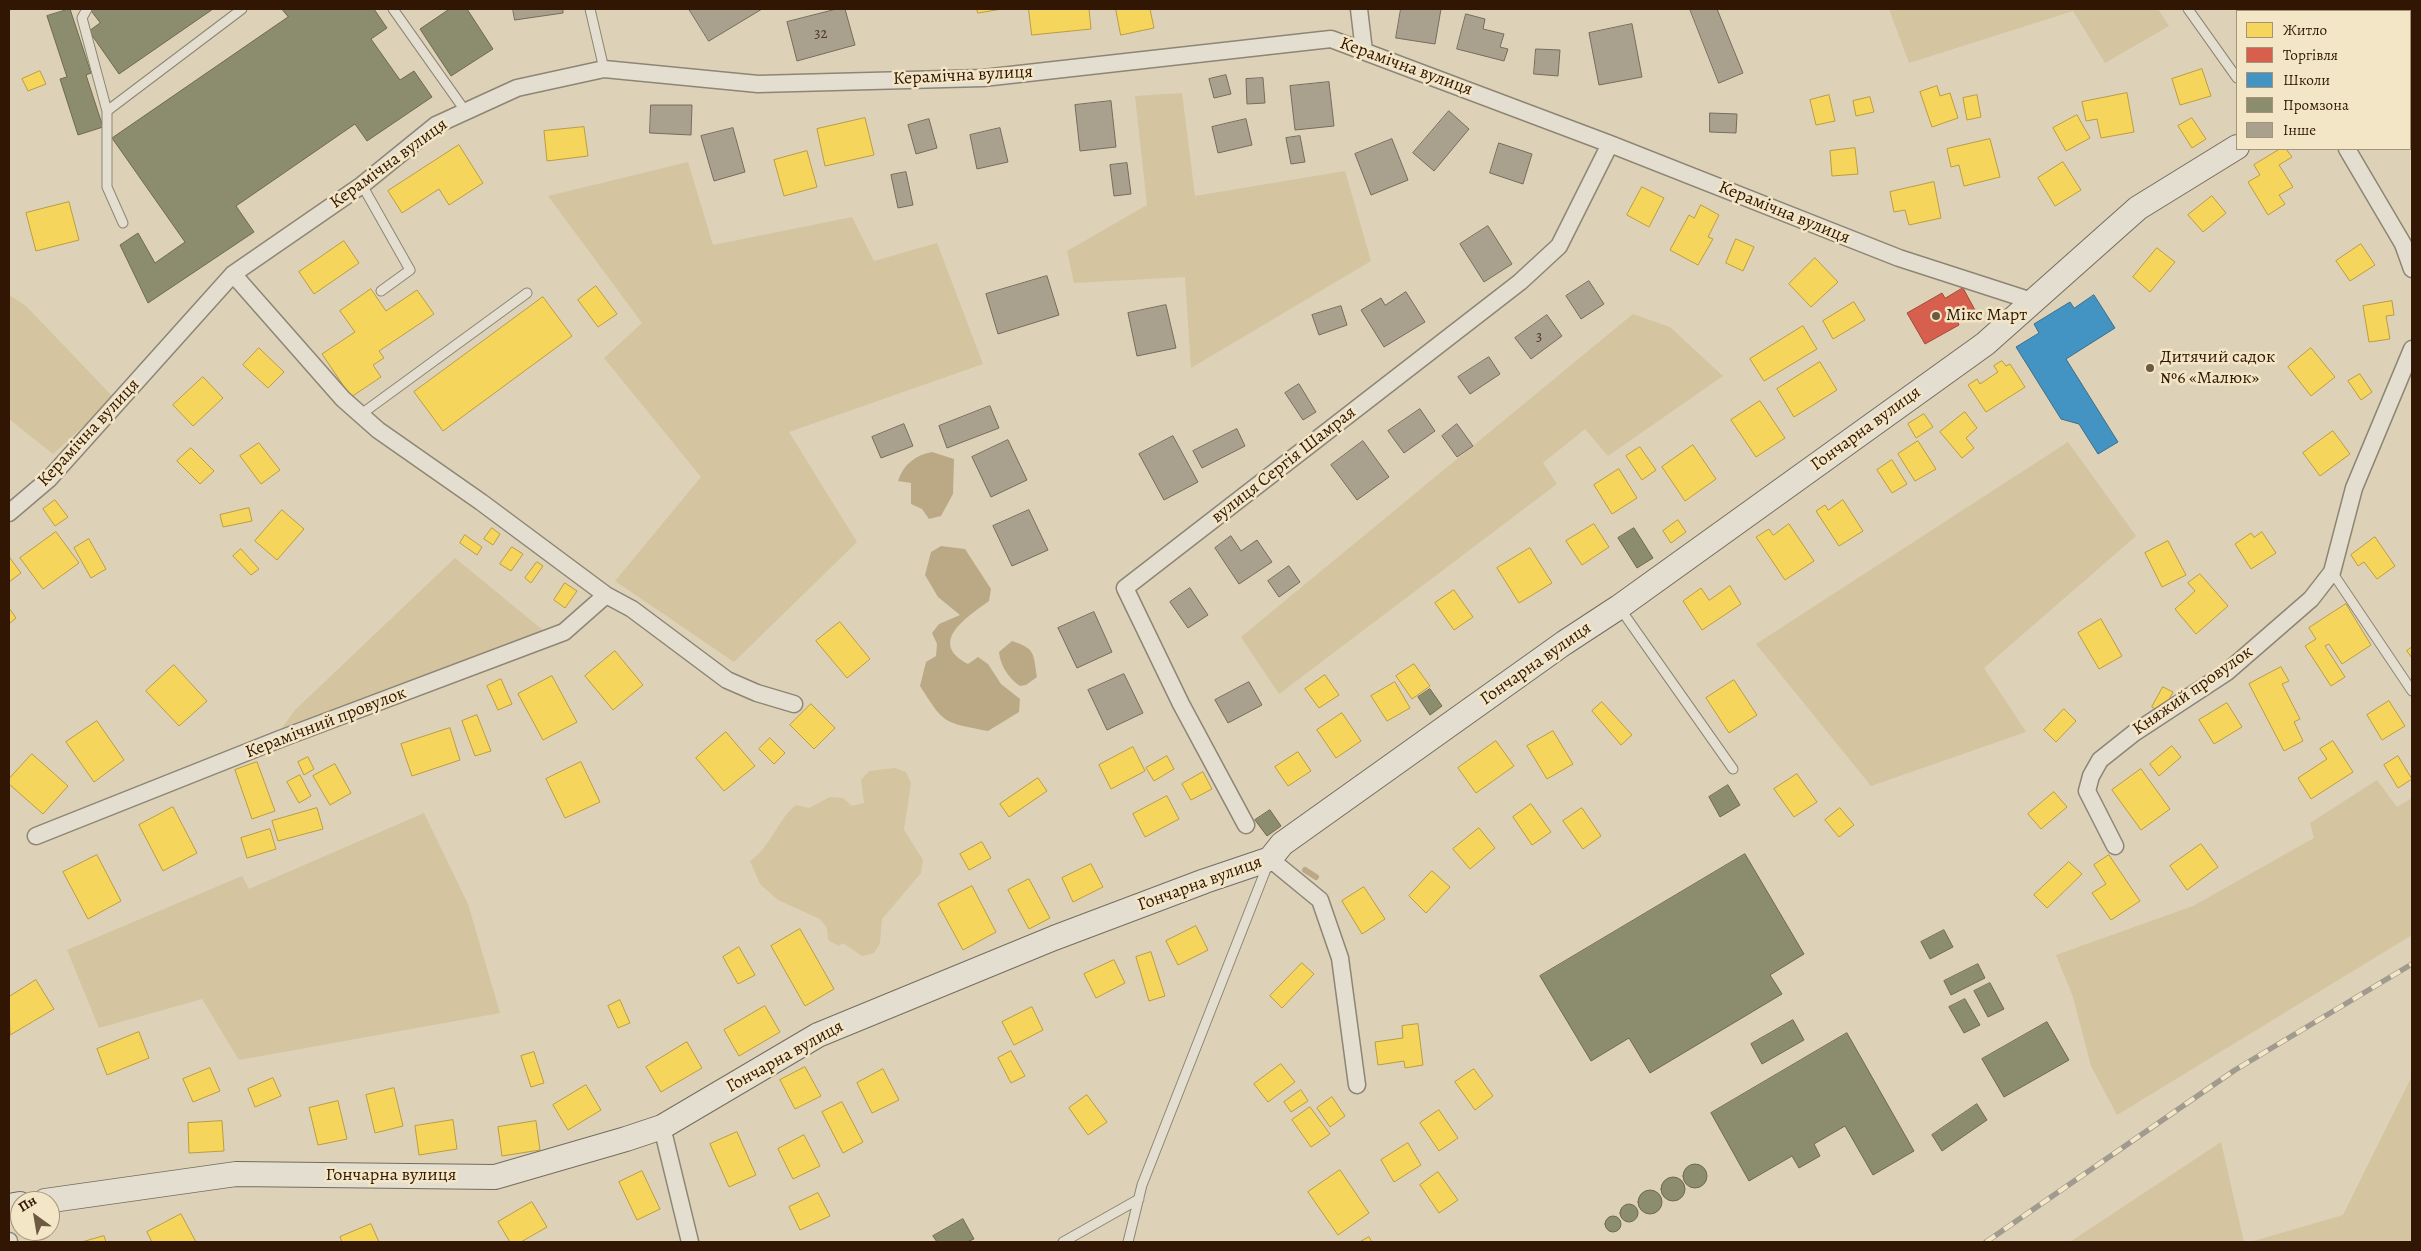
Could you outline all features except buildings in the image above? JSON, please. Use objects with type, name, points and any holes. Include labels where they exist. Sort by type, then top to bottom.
[{"type":"street","points":[[1359,9],[1364,51]]},
{"type":"street","name":"Керамічна вулиця","points":[[9,513],[49,478],[233,274],[362,185],[436,125],[517,88],[604,69],[758,84],[983,78],[1331,39],[1610,144],[1899,258],[2032,301]]},
{"type":"street","name":"вулиця Сергія Шамрая","points":[[1246,825],[1181,704],[1125,588],[1520,282],[1559,246],[1610,144]]},
{"type":"street","name":"Гончарна вулиця","points":[[60,1199],[236,1174],[495,1177],[626,1140],[662,1127],[818,1035],[1054,938],[1196,884],[1270,859],[1282,844],[1618,607],[1984,344],[2138,208],[2236,148]]},
{"type":"street","points":[[2348,150],[2403,244],[2412,269]]},
{"type":"street","points":[[233,274],[360,415],[378,430],[481,502],[606,595],[632,609],[727,680],[757,693],[794,704]]},
{"type":"street","name":"Княжий провулок","points":[[2115,846],[2087,791],[2091,776],[2100,760],[2134,734],[2227,672],[2311,600],[2332,572],[2354,488],[2412,349]]},
{"type":"street","name":"Керамічний провулок","points":[[36,836],[280,740],[564,632],[606,595]]},
{"type":"street","points":[[1270,859],[1320,900],[1340,958],[1357,1085]]},
{"type":"street","points":[[662,1127],[690,1242]]},
{"type":"lane","points":[[87,9],[82,18],[107,111],[107,187],[123,223]]},
{"type":"lane","points":[[107,111],[242,9]]},
{"type":"lane","points":[[393,9],[466,112]]},
{"type":"lane","points":[[590,9],[604,69]]},
{"type":"lane","points":[[2188,9],[2236,77]]},
{"type":"lane","points":[[362,185],[410,270],[381,291]]},
{"type":"lane","points":[[360,415],[527,293]]},
{"type":"lane","points":[[2332,572],[2412,691]]},
{"type":"lane","points":[[1618,607],[1734,769]]},
{"type":"lane","points":[[1128,1242],[1142,1185],[1270,859]]},
{"type":"lane","points":[[1063,1242],[1139,1199]]},
{"type":"shaded area","points":[[1889,9],[2158,9],[2169,26],[2105,63],[2073,11],[1909,63]]},
{"type":"shaded area","points":[[1182,93],[1195,196],[1345,171],[1371,261],[1191,368],[1185,277],[1074,283],[1067,251],[1147,205],[1135,96]]},
{"type":"shaded area","points":[[688,162],[713,245],[852,217],[874,261],[937,243],[983,364],[789,432],[857,542],[734,662],[615,581],[701,477],[604,358],[642,323],[548,196]]},
{"type":"shaded area","points":[[9,295],[26,306],[114,398],[53,454],[9,419]]},
{"type":"shaded area","points":[[1633,314],[1670,327],[1723,376],[1608,456],[1585,429],[1543,463],[1557,484],[1279,694],[1241,637]]},
{"type":"shaded area","points":[[2068,442],[2136,536],[1984,668],[2026,732],[1871,786],[1756,644]]},
{"type":"shaded area","points":[[932,452],[954,459],[953,494],[941,516],[929,519],[922,509],[911,504],[911,483],[898,481],[903,470],[915,458]]},
{"type":"shaded area","points":[[941,546],[965,549],[991,589],[989,601],[971,614],[955,630],[951,638],[951,647],[956,656],[968,664],[978,657],[988,664],[1001,684],[1020,699],[1019,712],[988,731],[962,726],[946,720],[920,686],[926,662],[936,656],[937,644],[932,633],[939,624],[960,615],[938,597],[925,575],[931,552]]},
{"type":"shaded area","points":[[455,558],[544,631],[279,732],[295,710]]},
{"type":"shaded area","points":[[1012,641],[1025,647],[1034,657],[1037,677],[1026,685],[1020,686],[1012,680],[1001,662],[999,652]]},
{"type":"shaded area","points":[[895,768],[906,772],[911,783],[904,830],[923,860],[921,873],[882,919],[880,943],[874,953],[862,956],[843,943],[839,946],[828,940],[827,928],[820,919],[778,900],[760,884],[750,861],[763,848],[789,811],[796,805],[809,808],[830,797],[843,798],[852,806],[864,803],[861,780],[869,771]]},
{"type":"shaded area","points":[[2377,780],[2397,807],[2412,798],[2412,935],[2117,1115],[2091,1066],[2073,997],[2056,955],[2193,906],[2314,838],[2310,823]]},
{"type":"shaded area","points":[[424,813],[468,904],[500,1013],[239,1060],[202,999],[99,1028],[67,950],[242,876],[249,889]]},
{"type":"shaded area","points":[[2412,1076],[2412,1242],[2250,1242],[2343,1215]]},
{"type":"shaded area","points":[[2221,1142],[2244,1242],[2070,1242]]},
{"type":"waterway","points":[[1305,870],[1316,877]]},
{"type":"railway","points":[[1986,1242],[2235,1070],[2412,964]]},
{"type":"place","name":"Мікс Март","points":[[1936,316]]},
{"type":"place","name":"Дитячий садок №6 «Малюк»","points":[[2150,368]]}]
